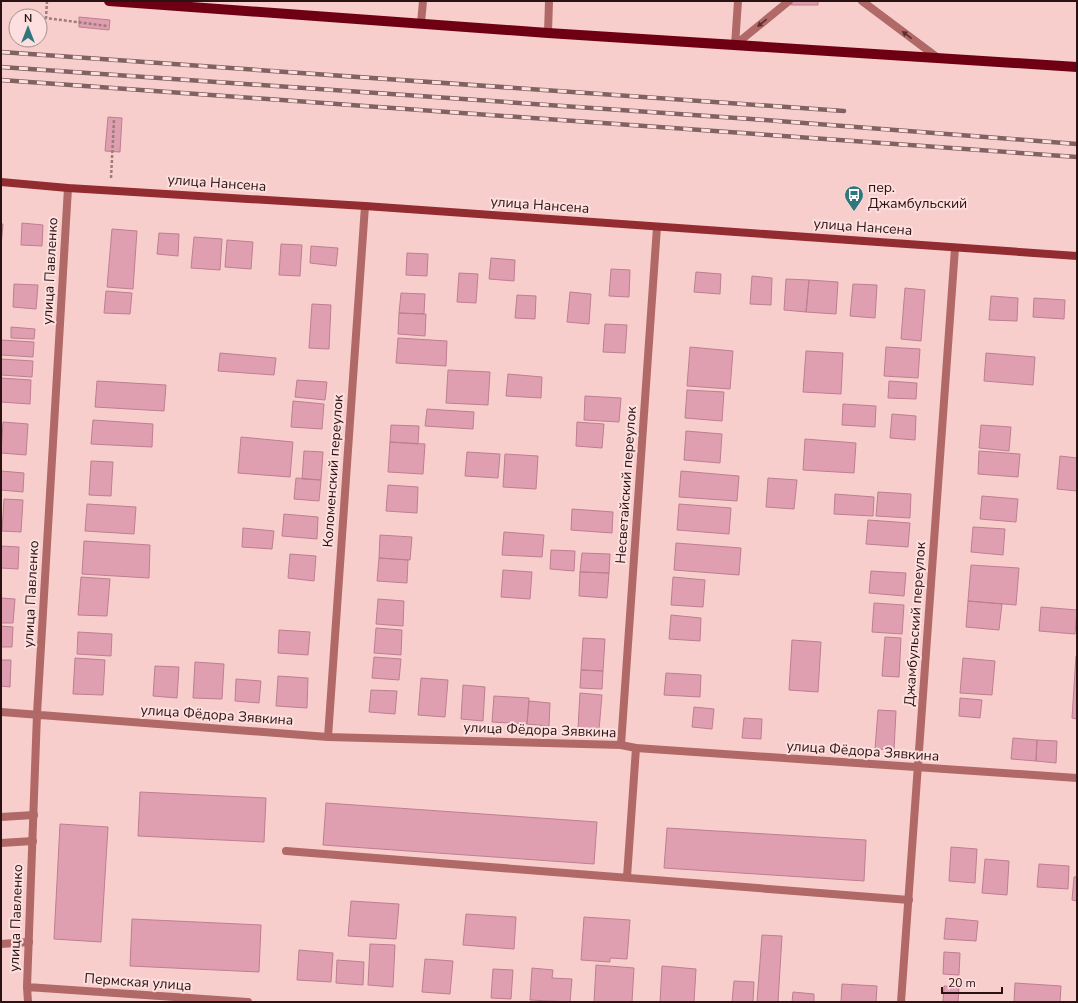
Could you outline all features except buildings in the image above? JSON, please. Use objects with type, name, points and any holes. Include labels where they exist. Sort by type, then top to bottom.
[{"type":"main road","points":[[109,1],[548,33],[1077,66]]},
{"type":"main road","name":"улица Нансена","points":[[1,182],[68,188],[365,206],[1077,256]]},
{"type":"street","points":[[421,23],[423,1]]},
{"type":"street","points":[[548,33],[549,1]]},
{"type":"street","points":[[735,45],[738,1]]},
{"type":"street","points":[[735,45],[788,1]]},
{"type":"street","points":[[862,1],[938,58]]},
{"type":"street","name":"улица Павленко","points":[[28,1002],[28,942],[37,714],[68,188]]},
{"type":"street","name":"Коломенский переулок","points":[[328,737],[365,206]]},
{"type":"street","name":"Несветайский переулок","points":[[621,745],[657,227]]},
{"type":"street","name":"Джамбульский переулок","points":[[901,1002],[955,248]]},
{"type":"street","name":"улица Фёдора Зявкина","points":[[1,712],[328,737],[621,745],[636,748],[1077,778]]},
{"type":"street","points":[[627,877],[636,748]]},
{"type":"street","points":[[1,817],[34,815]]},
{"type":"street","points":[[1,843],[33,841]]},
{"type":"street","points":[[286,851],[909,900]]},
{"type":"street","points":[[1,944],[28,942]]},
{"type":"street","name":"Пермская улица","points":[[27,987],[248,1002]]},
{"type":"path","points":[[46,1],[46,18],[107,26]]},
{"type":"path","points":[[110,190],[114,120]]},
{"type":"railway","points":[[1,52],[844,111]]},
{"type":"railway","points":[[1,67],[751,119],[1077,144]]},
{"type":"railway","points":[[1,80],[1077,157]]},
{"type":"place","name":"пер. Джамбульский","points":[[854,212]]}]
